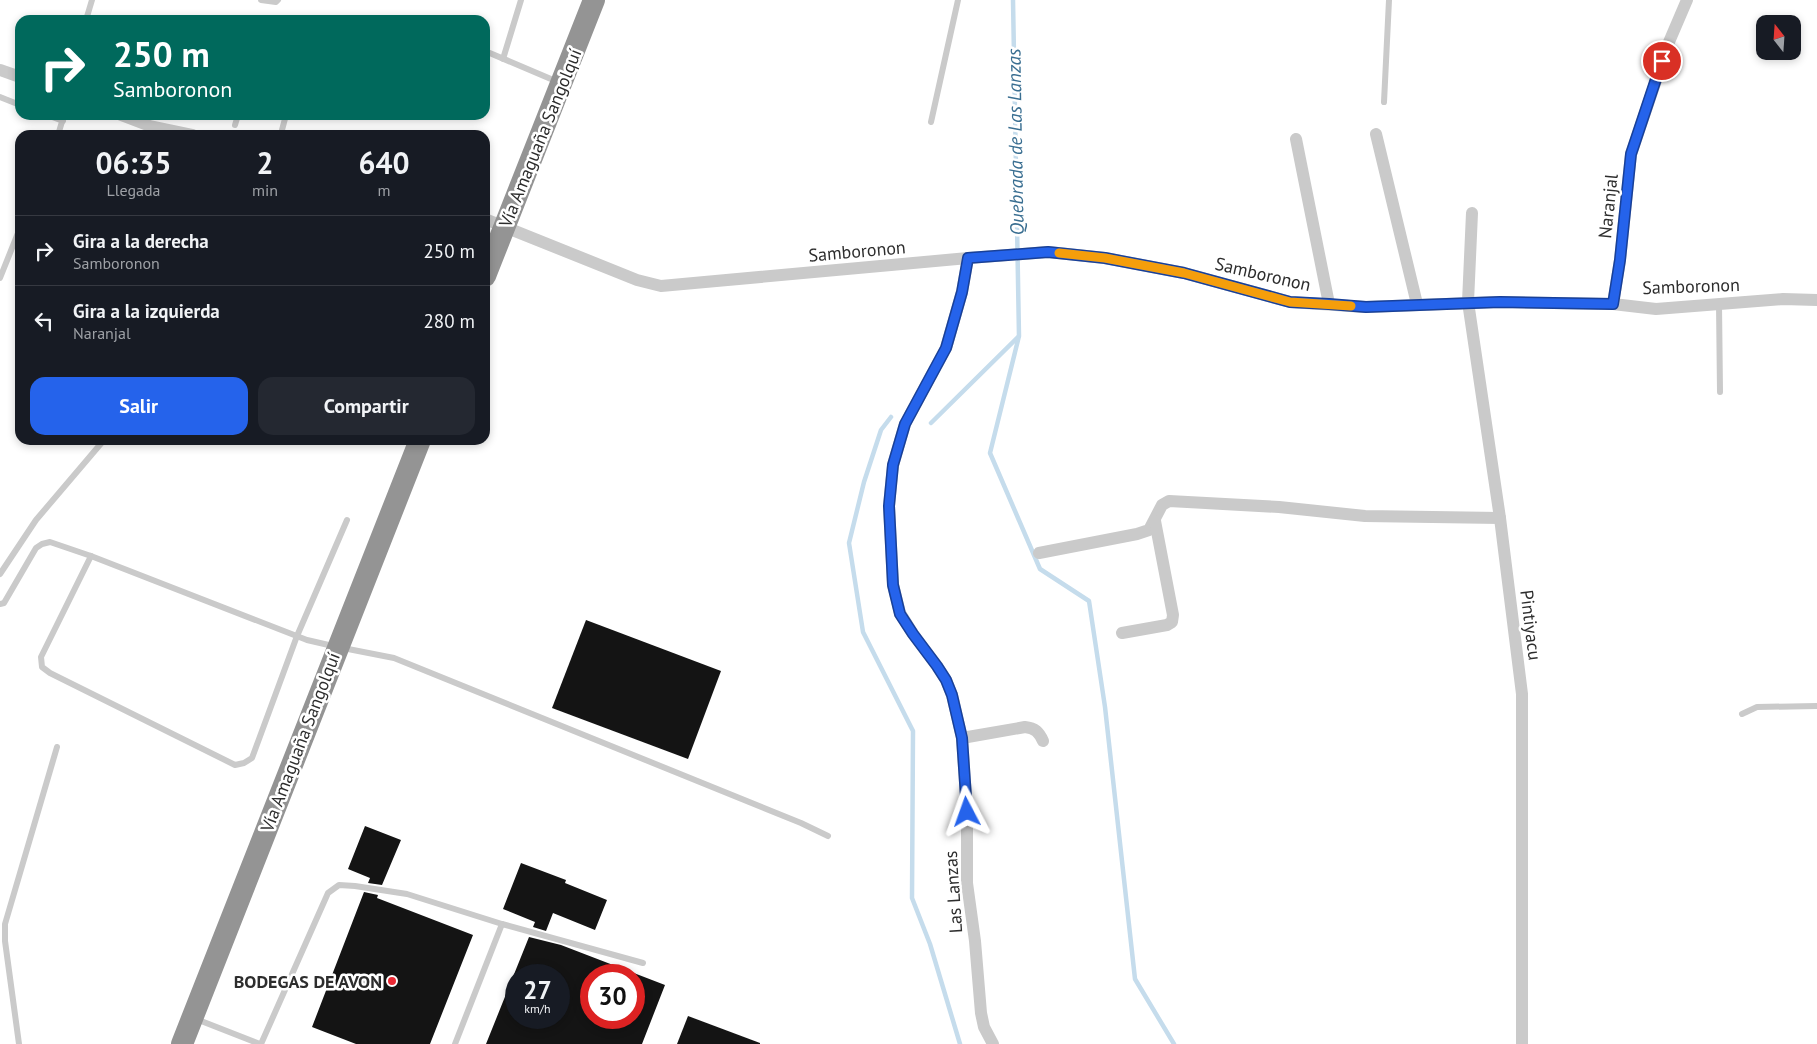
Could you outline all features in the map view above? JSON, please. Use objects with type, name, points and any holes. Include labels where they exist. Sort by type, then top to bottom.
[{"type":"highway","name":"Vía Amaguaña Sangolquí","points":[[490,250],[495,223],[562,83],[594,0]]},
{"type":"highway","name":"Vía Amaguaña Sangolquí","points":[[182,1044],[418,445]]},
{"type":"street","name":"Naranjal","points":[[1613,304],[1620,260],[1631,154],[1669,42],[1687,0]]},
{"type":"street","points":[[0,70],[15,75]]},
{"type":"street","points":[[134,120],[169,130]]},
{"type":"street","points":[[1376,134],[1417,304]]},
{"type":"street","points":[[1296,140],[1329,304]]},
{"type":"street","name":"Pintiyacu","points":[[1472,213],[1468,302],[1500,518],[1522,694],[1522,1044]]},
{"type":"street","name":"Samboronon","points":[[495,223],[637,280],[661,286],[1048,252],[1105,258],[1184,273],[1290,302],[1366,307],[1468,302],[1613,304],[1656,309],[1783,299],[1817,300]]},
{"type":"street","name":"Las Lanzas","points":[[968,258],[962,292],[946,348],[905,424],[893,465],[889,506],[893,585],[900,614],[946,680],[952,695],[962,738],[967,812],[967,883],[975,941],[980,1013],[984,1027],[993,1044]]},
{"type":"street","points":[[1039,553],[1149,530],[1162,505],[1169,501],[1279,507],[1365,516],[1500,518]]},
{"type":"street","points":[[1122,633],[1167,625],[1172,622],[1173,615],[1155,521]]},
{"type":"street","points":[[962,738],[1025,726],[1039,732],[1044,741]]},
{"type":"lane","points":[[88,15],[92,0]]},
{"type":"lane","points":[[261,0],[276,2],[278,0]]},
{"type":"lane","points":[[503,59],[521,0]]},
{"type":"lane","points":[[931,122],[958,0]]},
{"type":"lane","points":[[1384,102],[1389,0]]},
{"type":"lane","points":[[490,53],[562,83]]},
{"type":"lane","points":[[0,97],[15,103]]},
{"type":"lane","points":[[235,125],[236,120]]},
{"type":"lane","points":[[282,130],[285,120]]},
{"type":"lane","points":[[0,278],[15,240]]},
{"type":"lane","points":[[1719,304],[1720,392]]},
{"type":"lane","points":[[0,574],[36,520],[100,445]]},
{"type":"lane","points":[[92,556],[41,657],[42,667],[50,673],[235,765],[244,763],[252,758],[297,636],[348,520]]},
{"type":"lane","points":[[0,604],[4,603],[36,548],[50,542],[92,556],[297,636],[337,647],[394,658],[801,823],[828,836]]},
{"type":"lane","points":[[1742,714],[1757,707],[1817,706]]},
{"type":"lane","points":[[19,1044],[5,941],[5,924],[56,747]]},
{"type":"lane","points":[[192,1017],[260,1044],[328,893],[339,885],[407,894],[502,924],[643,963]]},
{"type":"lane","points":[[455,1044],[502,924]]},
{"type":"building","points":[[586,620],[721,671],[688,759],[552,708]]},
{"type":"building","points":[[365,826],[401,840],[382,885],[368,883],[370,878],[348,869]]},
{"type":"building","points":[[521,863],[566,880],[565,883],[607,900],[595,930],[553,913],[546,931],[533,927],[535,922],[503,909]]},
{"type":"building","name":"BODEGAS DE AVON","points":[[364,892],[378,895],[377,898],[473,935],[430,1044],[356,1044],[312,1027]]},
{"type":"building","points":[[529,937],[561,945],[610,964],[580,964],[580,1029],[645,1029],[645,977],[665,985],[642,1044],[486,1044],[505,997],[505,1029],[570,1029],[570,964],[518,964]]},
{"type":"building","points":[[688,1016],[760,1043],[760,1044],[677,1044]]},
{"type":"waterway","name":"Quebrada de Las Lanzas","points":[[1013,0],[1019,336],[990,453],[1040,569],[1089,601],[1105,707],[1135,979],[1174,1044]]},
{"type":"waterway","points":[[931,423],[1018,337]]},
{"type":"waterway","points":[[891,417],[881,430],[864,482],[849,543],[863,632],[913,731],[912,898],[930,944],[960,1044]]},
{"type":"slow traffic","points":[[1059,253],[1105,258],[1184,273],[1290,302],[1351,306]]},
{"type":"place","name":"BODEGAS DE AVON","points":[[392,981]]},
{"type":"route","points":[[967,812],[962,738],[952,695],[946,680],[900,614],[893,585],[889,506],[893,465],[905,424],[946,348],[962,292],[968,258],[1048,252],[1105,258],[1184,273],[1290,302],[1366,307],[1500,302],[1613,304],[1620,260],[1631,154],[1662,61]]}]
